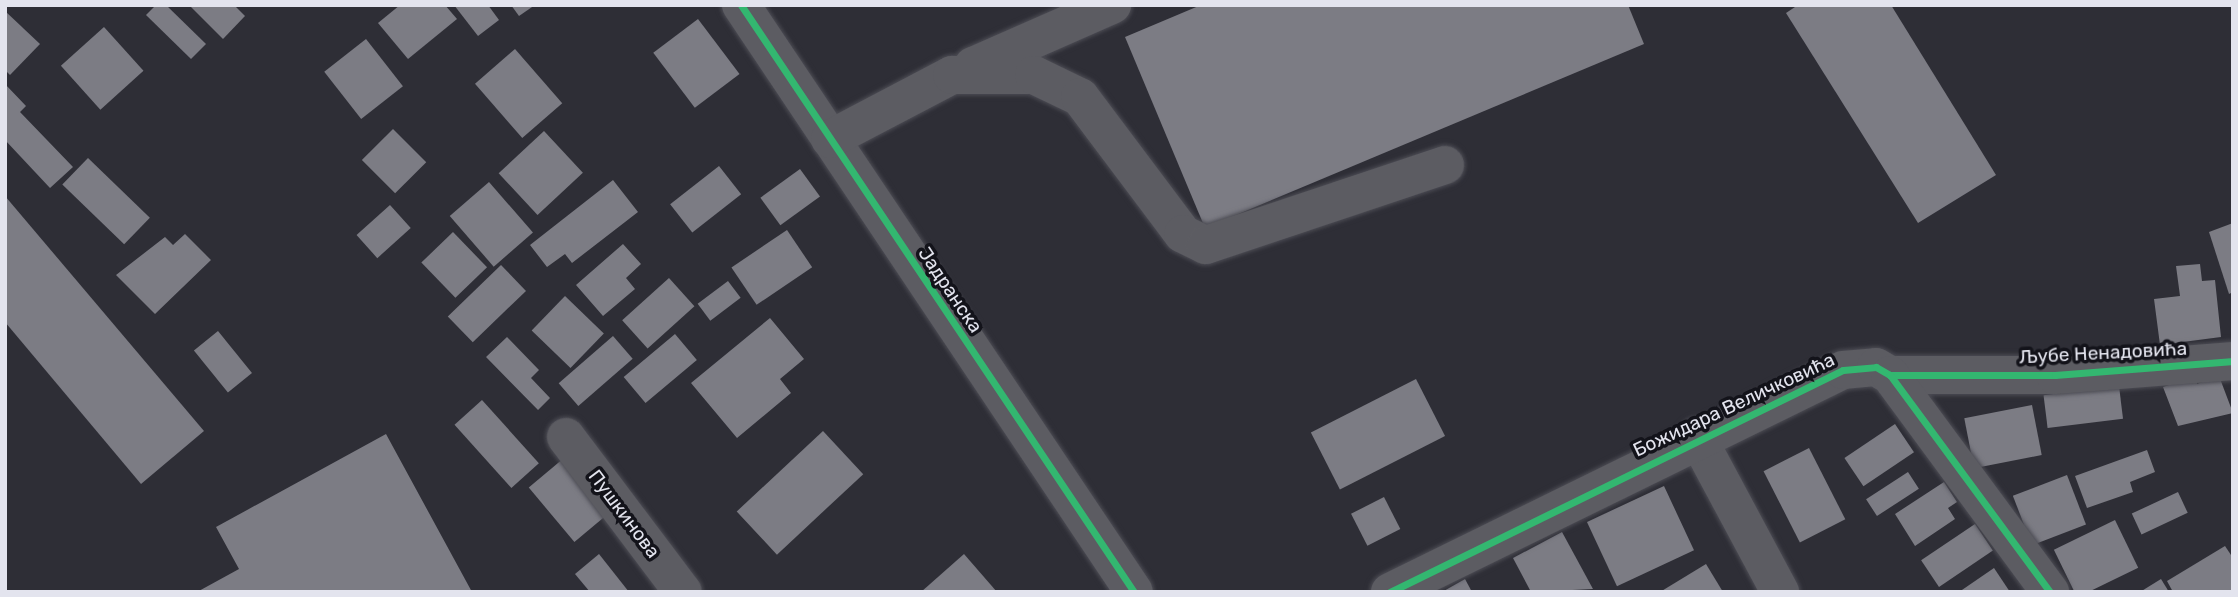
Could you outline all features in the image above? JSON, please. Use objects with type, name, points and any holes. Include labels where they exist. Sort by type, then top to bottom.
[{"type":"street","name":"Јадранска","points":[[741,5],[1133,592]]},
{"type":"street","points":[[830,139],[952,75],[1112,5]]},
{"type":"street","points":[[952,75],[1014,72],[1063,85],[1104,122],[1183,234],[1201,245],[1233,240],[1445,165]]},
{"type":"street","name":"Љубе Ненадовића","points":[[1890,375],[2055,375],[2233,361]]},
{"type":"street","name":"Божидара Величковића","points":[[1390,592],[1697,437],[1843,370],[1876,367],[1890,375]]},
{"type":"street","points":[[1890,375],[2050,592]]},
{"type":"street","name":"Пушкинова","points":[[566,437],[683,592]]},
{"type":"street","name":"Божидара Величковића","points":[[1697,437],[1780,592]]},
{"type":"building","points":[[156,5],[166,5],[206,44],[191,59],[146,15]]},
{"type":"building","points":[[189,5],[234,5],[245,16],[223,39]]},
{"type":"building","points":[[400,5],[445,5],[457,19],[408,59],[378,23]]},
{"type":"building","points":[[454,5],[488,5],[499,20],[478,36]]},
{"type":"building","points":[[511,5],[535,5],[519,16]]},
{"type":"building","points":[[1201,5],[1628,5],[1644,44],[1205,228],[1125,37]]},
{"type":"building","points":[[1798,5],[1891,5],[1996,175],[1918,223],[1786,13]]},
{"type":"building","points":[[5,11],[40,44],[10,75],[5,70]]},
{"type":"building","points":[[698,19],[740,74],[695,108],[653,53]]},
{"type":"building","points":[[104,27],[143,71],[100,110],[61,66]]},
{"type":"building","points":[[366,39],[403,86],[361,119],[324,72]]},
{"type":"building","points":[[515,49],[562,103],[522,138],[475,84]]},
{"type":"building","points":[[5,84],[26,106],[20,112],[73,167],[50,188],[5,140]]},
{"type":"building","points":[[393,129],[426,162],[395,193],[362,160]]},
{"type":"building","points":[[544,131],[583,173],[538,215],[499,173]]},
{"type":"building","points":[[88,158],[150,218],[124,244],[62,185]]},
{"type":"building","points":[[719,166],[741,194],[692,233],[670,204]]},
{"type":"building","points":[[800,169],[820,197],[780,225],[760,198]]},
{"type":"building","points":[[613,180],[638,212],[572,263],[565,254],[547,267],[530,245]]},
{"type":"building","points":[[489,182],[533,233],[494,267],[450,216]]},
{"type":"building","points":[[5,196],[204,431],[141,484],[5,322]]},
{"type":"building","points":[[390,205],[411,228],[377,258],[357,235]]},
{"type":"building","points":[[2233,223],[2233,292],[2229,294],[2209,232]]},
{"type":"building","points":[[787,230],[812,267],[757,305],[731,267]]},
{"type":"building","points":[[453,232],[487,267],[455,298],[421,263]]},
{"type":"building","points":[[185,234],[211,260],[155,314],[116,275],[165,237],[173,245]]},
{"type":"building","points":[[623,244],[641,264],[626,278],[635,289],[603,316],[576,285]]},
{"type":"building","points":[[2200,264],[2202,281],[2215,280],[2221,337],[2160,345],[2154,299],[2180,296],[2176,266]]},
{"type":"building","points":[[501,265],[526,291],[473,342],[448,316]]},
{"type":"building","points":[[669,278],[694,306],[648,348],[622,320]]},
{"type":"building","points":[[728,281],[741,298],[710,321],[698,304]]},
{"type":"building","points":[[565,296],[604,334],[571,368],[532,331]]},
{"type":"building","points":[[770,318],[804,359],[780,379],[791,393],[737,438],[691,383]]},
{"type":"building","points":[[218,331],[252,373],[228,392],[194,351]]},
{"type":"building","points":[[675,334],[697,360],[646,403],[624,377]]},
{"type":"building","points":[[613,336],[633,359],[578,406],[559,383]]},
{"type":"building","points":[[507,337],[539,370],[531,378],[550,398],[538,410],[486,357]]},
{"type":"building","points":[[2195,376],[2197,384],[2219,376],[2233,413],[2178,426],[2163,387]]},
{"type":"building","points":[[1416,379],[1445,436],[1340,490],[1311,433]]},
{"type":"building","points":[[2119,386],[2123,419],[2048,428],[2044,395]]},
{"type":"building","points":[[482,400],[539,463],[511,488],[455,425]]},
{"type":"building","points":[[2032,405],[2042,455],[1974,468],[1964,418]]},
{"type":"building","points":[[1895,424],[1914,452],[1863,486],[1844,458]]},
{"type":"building","points":[[823,431],[863,474],[777,555],[737,511]]},
{"type":"building","points":[[386,434],[472,592],[197,592],[239,569],[216,527]]},
{"type":"building","points":[[1809,448],[1845,519],[1800,542],[1764,471]]},
{"type":"building","points":[[2147,450],[2155,472],[2130,482],[2133,492],[2087,508],[2075,476]]},
{"type":"building","points":[[564,458],[610,512],[574,542],[529,488]]},
{"type":"building","points":[[1908,472],[1919,489],[1877,516],[1866,499]]},
{"type":"building","points":[[2067,475],[2086,524],[2032,545],[2013,496]]},
{"type":"building","points":[[1944,482],[1957,502],[1948,508],[1955,519],[1915,546],[1895,514]]},
{"type":"building","points":[[1664,486],[1694,550],[1617,586],[1587,522]]},
{"type":"building","points":[[2178,492],[2188,513],[2141,534],[2132,514]]},
{"type":"building","points":[[1384,497],[1400,529],[1367,546],[1351,514]]},
{"type":"building","points":[[2115,520],[2138,568],[2088,592],[2074,592],[2054,550]]},
{"type":"building","points":[[1975,524],[1993,551],[1939,587],[1921,560]]},
{"type":"building","points":[[1562,532],[1593,589],[1531,592],[1513,558]]},
{"type":"building","points":[[2225,546],[2233,558],[2233,592],[2173,592],[2167,581]]},
{"type":"building","points":[[599,554],[629,592],[590,592],[575,574]]},
{"type":"building","points":[[964,554],[997,592],[921,592]]},
{"type":"building","points":[[1706,564],[1723,592],[1660,592]]},
{"type":"building","points":[[1994,568],[2010,592],[1959,592]]},
{"type":"building","points":[[1465,579],[1472,592],[1442,592]]},
{"type":"building","points":[[2161,579],[2169,592],[2140,592]]},
{"type":"cycle path","points":[[741,5],[1134,592]]},
{"type":"cycle path","points":[[1890,375],[2055,375],[2233,361]]},
{"type":"cycle path","points":[[1390,592],[1843,370],[1876,367],[1890,375],[2050,592]]}]
